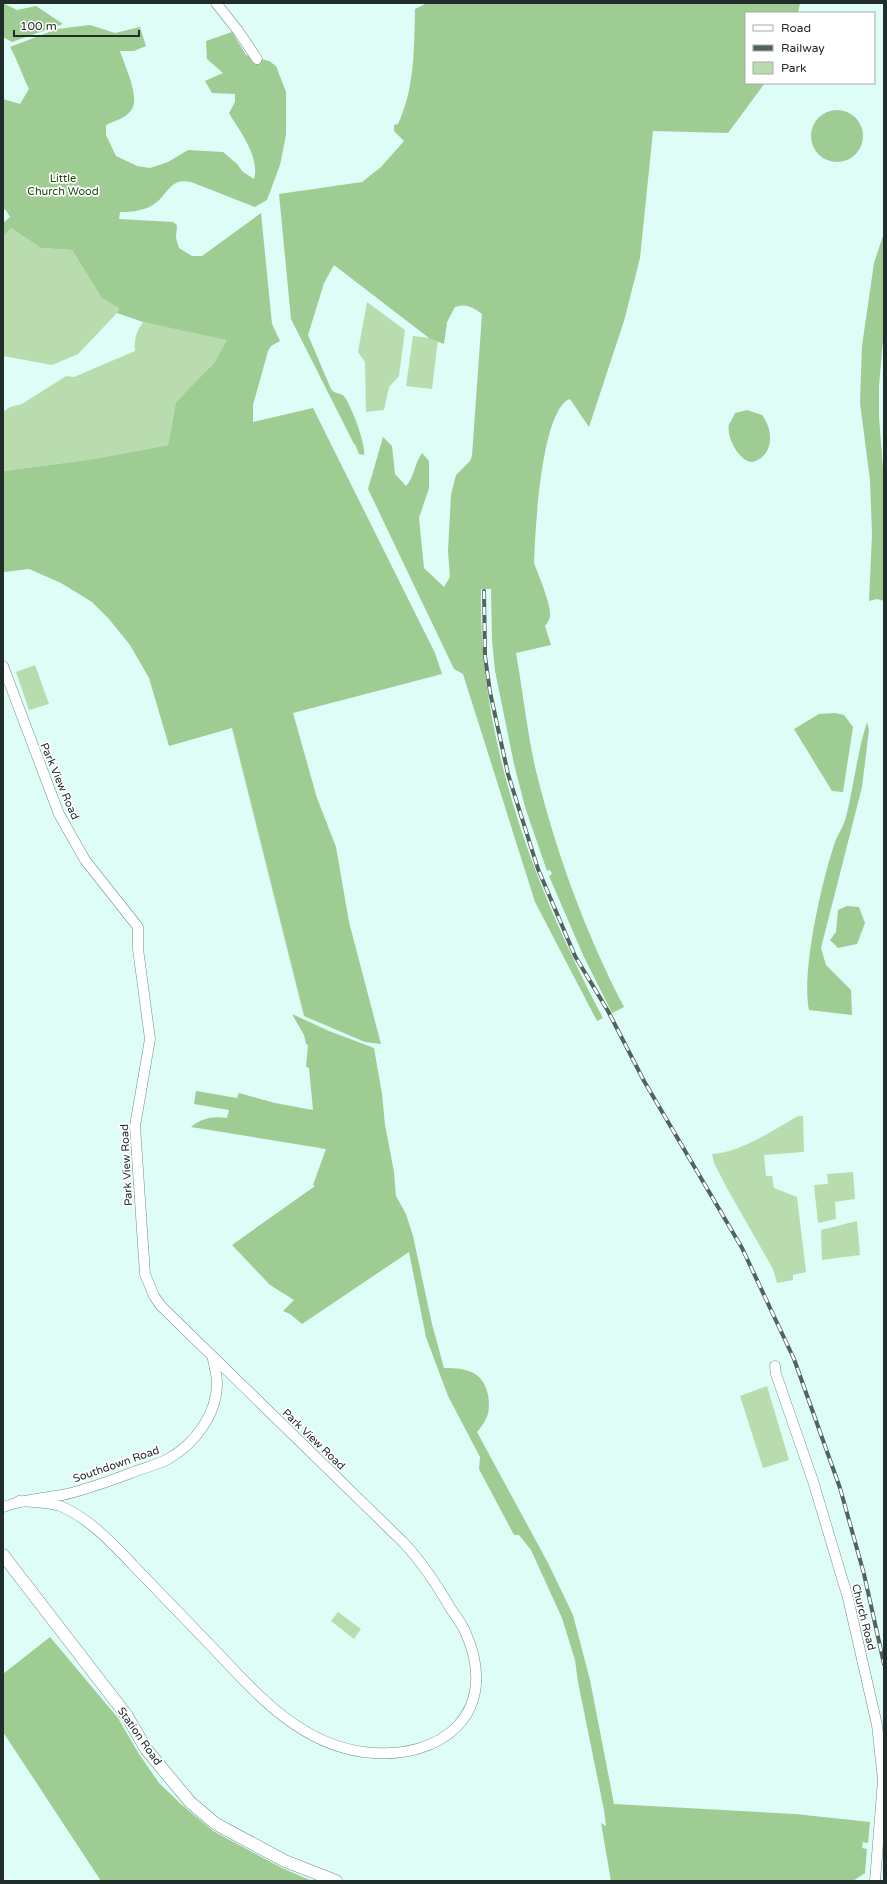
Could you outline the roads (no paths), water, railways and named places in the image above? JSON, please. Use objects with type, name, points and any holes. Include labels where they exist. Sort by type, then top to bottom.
[{"type":"street","points":[[216,3],[239,32],[257,59]]},
{"type":"street","name":"Park View Road","points":[[3,666],[59,814],[85,860],[138,928],[138,949],[150,1039],[135,1126],[145,1274],[154,1296],[161,1306],[213,1359],[403,1542],[422,1563],[465,1631],[474,1662],[476,1680],[468,1711],[461,1724],[446,1737],[408,1752],[362,1752],[318,1738],[297,1727],[262,1700],[128,1560],[88,1523],[61,1506],[48,1503],[19,1501]]},
{"type":"street","name":"Southdown Road","points":[[3,1507],[19,1501],[63,1494],[106,1482],[167,1459],[182,1450],[195,1437],[205,1423],[212,1408],[217,1383],[213,1359]]},
{"type":"street","name":"Church Road","points":[[775,1366],[776,1374],[813,1481],[848,1598],[877,1725],[883,1780],[875,1881]]},
{"type":"street","name":"Station Road","points":[[3,1556],[127,1716],[146,1749],[190,1802],[216,1824],[285,1861],[336,1881]]},
{"type":"railway","points":[[484,591],[485,656],[490,692],[508,774],[538,869],[575,956],[608,1011],[644,1081],[742,1248],[794,1359],[840,1488],[864,1574],[884,1664]]},
{"type":"park label","name":"Little Church Wood","points":[[63,184]]}]
